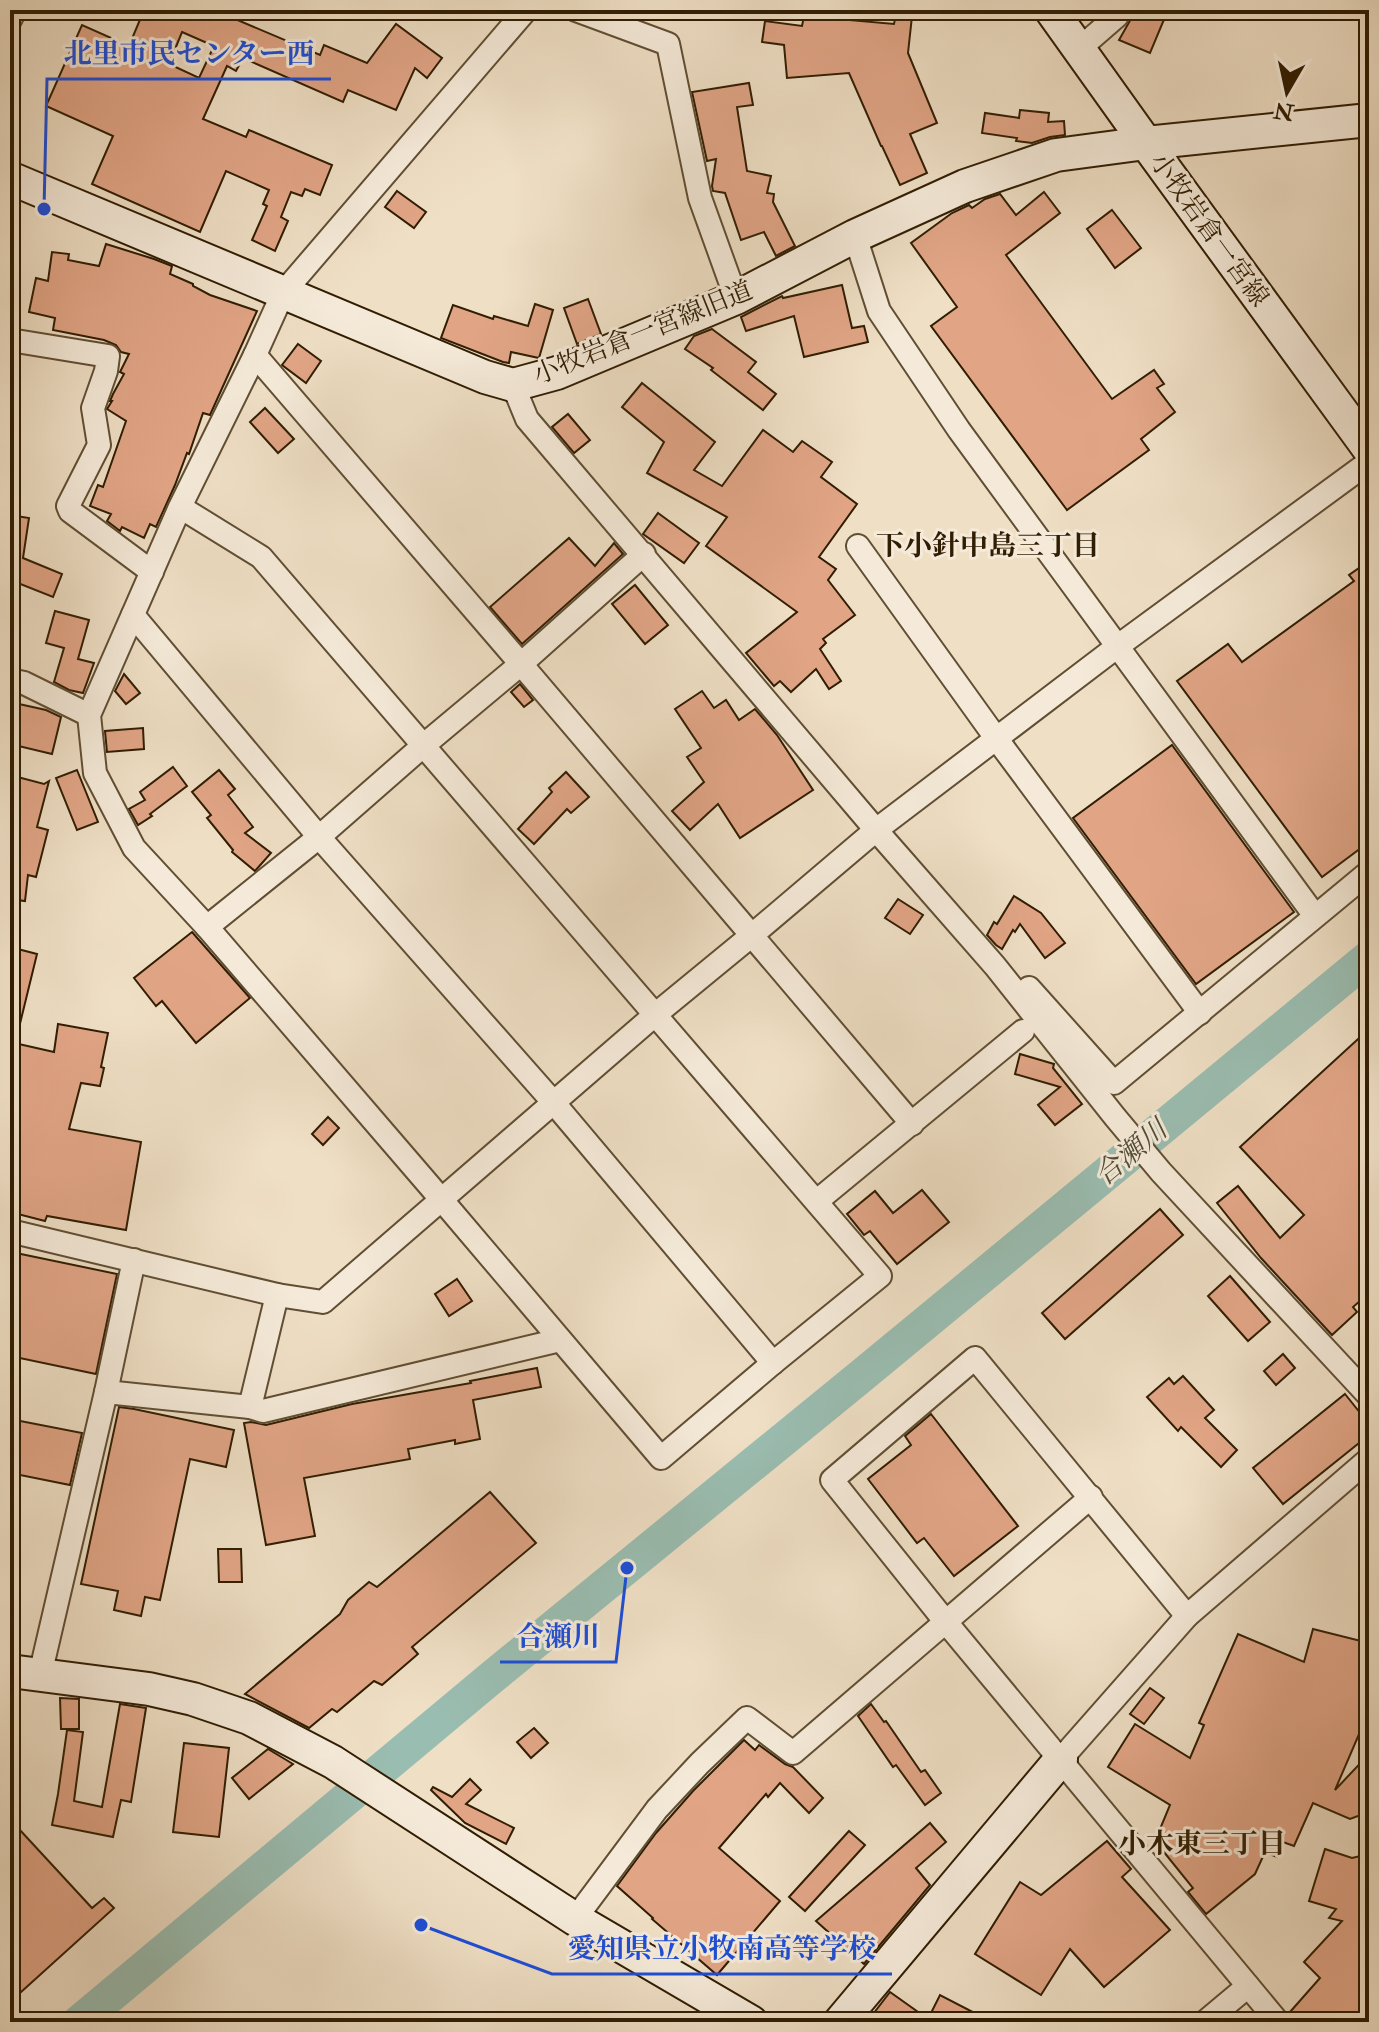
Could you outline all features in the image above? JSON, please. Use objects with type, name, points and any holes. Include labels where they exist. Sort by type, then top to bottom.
[{"type":"street","points":[[10,20],[15,10]]},
{"type":"street","points":[[180,507],[261,557],[880,1276],[661,1458],[207,927],[134,848],[95,773],[89,715],[180,507],[283,293],[526,10]]},
{"type":"street","points":[[576,10],[668,44],[700,198],[736,298]]},
{"type":"street","name":"小牧岩倉一宮線","points":[[1051,10],[1369,449]]},
{"type":"street","points":[[1079,49],[1117,16],[1119,10]]},
{"type":"street","name":"小牧岩倉一宮線旧道","points":[[10,178],[485,377],[513,385],[557,373],[736,298],[855,236],[965,186],[1056,155],[1369,120]]},
{"type":"street","points":[[855,236],[879,311],[959,430],[1315,916]]},
{"type":"street","points":[[10,340],[108,356],[93,408],[99,445],[68,506],[70,511],[152,572]]},
{"type":"street","points":[[255,355],[912,1124]]},
{"type":"street","points":[[513,385],[527,419],[995,966],[1161,1172],[1369,1396]]},
{"type":"street","points":[[10,1231],[277,1295],[323,1302],[656,1014],[876,830],[1118,646],[1369,462]]},
{"type":"street","points":[[858,546],[1200,1013]]},
{"type":"street","points":[[207,927],[319,837],[644,554]]},
{"type":"street","points":[[133,615],[319,837],[554,1103],[773,1363]]},
{"type":"street","points":[[10,680],[24,683],[89,715]]},
{"type":"street","points":[[995,966],[1010,966],[1114,1083],[1369,872]]},
{"type":"street","points":[[817,1201],[1023,1031]]},
{"type":"street","points":[[134,1260],[106,1392],[25,1673],[149,1689],[193,1699],[249,1718],[333,1762],[575,1919],[751,2022]]},
{"type":"street","points":[[250,1407],[277,1295]]},
{"type":"street","points":[[106,1392],[250,1407],[263,1411],[560,1340]]},
{"type":"street","points":[[1187,1616],[975,1358],[832,1480],[1278,2022]]},
{"type":"street","points":[[840,2022],[1061,1759],[1187,1616],[1369,1459]]},
{"type":"street","points":[[575,1919],[657,1809],[747,1718],[793,1753],[1091,1497]]},
{"type":"street","points":[[1205,2022],[1248,1986]]},
{"type":"building","points":[[144,10],[214,10],[320,55],[324,45],[367,63],[396,24],[442,58],[427,78],[415,68],[396,110],[348,90],[343,102],[243,58],[236,71],[227,66],[203,119],[246,137],[249,130],[332,165],[320,195],[305,189],[302,196],[291,192],[281,217],[288,221],[275,251],[252,240],[267,206],[263,204],[269,190],[226,171],[200,232],[92,184],[113,136],[46,106],[82,25],[129,46]],"holes":[[[182,32],[214,46],[199,78],[169,64]]]},
{"type":"building","points":[[1139,10],[1168,10],[1150,53],[1119,40],[1132,17],[1137,19]]},
{"type":"building","points":[[896,14],[912,16],[908,53],[937,123],[910,134],[927,173],[900,185],[849,73],[787,78],[784,45],[762,42],[765,21],[802,26],[804,16],[894,24]]},
{"type":"building","points":[[749,83],[753,105],[737,107],[747,171],[771,176],[767,193],[774,194],[773,202],[795,246],[776,256],[764,232],[741,240],[725,193],[713,191],[716,159],[707,161],[692,92]]},
{"type":"building","points":[[1020,110],[1049,113],[1048,122],[1064,121],[1065,135],[1032,143],[982,133],[985,113],[1019,118]]},
{"type":"building","points":[[397,191],[426,212],[414,228],[385,207]]},
{"type":"building","points":[[1044,192],[1060,213],[1006,255],[1112,399],[1154,370],[1164,384],[1157,388],[1175,412],[1141,439],[1149,450],[1067,510],[931,326],[957,307],[911,243],[952,213],[969,205],[972,208],[1000,194],[1016,215]]},
{"type":"building","points":[[1112,210],[1141,248],[1115,268],[1087,229]]},
{"type":"building","points":[[106,244],[172,266],[170,274],[210,295],[257,311],[210,415],[203,413],[189,454],[156,527],[150,524],[144,538],[122,527],[120,531],[107,521],[111,514],[90,506],[98,485],[103,487],[126,421],[107,409],[124,374],[120,372],[129,354],[104,340],[53,330],[55,318],[29,312],[36,278],[48,281],[52,252],[69,254],[68,260],[99,266]]},
{"type":"building","points":[[842,285],[852,328],[864,326],[868,342],[804,357],[794,316],[746,331],[741,317],[782,296]]},
{"type":"building","points":[[588,299],[601,334],[577,344],[564,308]]},
{"type":"building","points":[[535,304],[553,310],[539,358],[511,352],[509,363],[503,362],[441,338],[453,305],[493,319],[494,316],[528,326]]},
{"type":"building","points":[[712,329],[756,362],[748,372],[776,394],[763,410],[685,349],[694,336]]},
{"type":"building","points":[[298,344],[321,361],[306,383],[282,365]]},
{"type":"building","points":[[642,383],[715,442],[694,470],[722,486],[763,430],[793,452],[802,441],[832,462],[821,477],[857,504],[819,557],[836,569],[828,580],[855,615],[823,639],[826,643],[820,649],[841,681],[829,689],[816,669],[791,692],[780,681],[774,686],[746,653],[797,612],[706,546],[727,517],[647,473],[664,442],[622,407]]},
{"type":"building","points":[[265,408],[294,439],[278,453],[250,422]]},
{"type":"building","points":[[568,414],[590,440],[574,453],[552,427]]},
{"type":"building","points":[[658,513],[699,543],[684,563],[643,534]]},
{"type":"building","points":[[10,515],[29,518],[23,558],[62,574],[53,597],[18,583],[10,584]]},
{"type":"building","points":[[569,538],[595,566],[614,543],[623,554],[522,644],[490,607]]},
{"type":"building","points":[[1362,566],[1366,572],[1369,570],[1369,842],[1322,877],[1177,681],[1228,644],[1242,662],[1354,581],[1349,575]]},
{"type":"building","points":[[635,585],[668,625],[645,644],[612,604]]},
{"type":"building","points":[[55,611],[89,620],[78,659],[94,663],[83,693],[54,682],[64,648],[46,643]]},
{"type":"building","points":[[124,674],[140,693],[126,704],[115,691]]},
{"type":"building","points":[[520,684],[533,700],[524,707],[511,692]]},
{"type":"building","points":[[702,691],[714,708],[726,700],[739,720],[755,709],[777,735],[813,790],[740,838],[718,804],[690,830],[672,811],[704,782],[687,757],[701,748],[675,709]]},
{"type":"building","points":[[10,702],[46,710],[61,717],[52,754],[10,744]]},
{"type":"building","points":[[143,728],[144,749],[107,752],[105,731]]},
{"type":"building","points":[[1172,745],[1294,912],[1196,984],[1073,818]]},
{"type":"building","points":[[173,767],[187,786],[138,825],[129,809],[145,800],[140,792]]},
{"type":"building","points":[[77,770],[98,822],[77,830],[56,778]]},
{"type":"building","points":[[219,770],[235,789],[228,795],[253,827],[245,833],[271,853],[255,871],[232,852],[207,818],[211,815],[192,792]]},
{"type":"building","points":[[566,772],[589,797],[571,813],[567,809],[534,844],[518,829],[552,792],[549,788]]},
{"type":"building","points":[[10,775],[44,784],[49,781],[37,827],[48,830],[36,877],[28,875],[25,901],[10,899]]},
{"type":"building","points":[[1014,896],[1041,913],[1065,943],[1045,958],[1020,924],[1002,949],[996,945],[987,935]]},
{"type":"building","points":[[898,899],[923,915],[910,934],[885,918]]},
{"type":"building","points":[[192,932],[250,998],[196,1043],[162,1001],[156,1006],[134,978]]},
{"type":"building","points":[[10,947],[37,954],[16,1040],[10,1040]]},
{"type":"building","points":[[58,1024],[108,1033],[100,1086],[81,1083],[69,1129],[141,1142],[126,1230],[47,1216],[45,1221],[10,1212],[10,1042],[54,1052]]},
{"type":"building","points":[[1369,1029],[1369,1293],[1353,1307],[1357,1312],[1332,1335],[1261,1258],[1217,1203],[1238,1186],[1280,1238],[1304,1215],[1240,1147]]},
{"type":"building","points":[[1020,1054],[1054,1064],[1053,1068],[1082,1104],[1055,1125],[1038,1105],[1060,1087],[1015,1074]]},
{"type":"building","points":[[328,1117],[339,1128],[323,1145],[312,1134]]},
{"type":"building","points":[[922,1190],[949,1222],[897,1264],[870,1231],[864,1235],[847,1214],[875,1191],[893,1213]]},
{"type":"building","points":[[1160,1209],[1183,1235],[1065,1339],[1042,1313]]},
{"type":"building","points":[[16,1253],[117,1274],[96,1374],[10,1356],[10,1283]]},
{"type":"building","points":[[1230,1276],[1270,1322],[1248,1341],[1208,1296]]},
{"type":"building","points":[[457,1279],[472,1301],[449,1316],[435,1294]]},
{"type":"building","points":[[1283,1354],[1295,1368],[1276,1385],[1264,1371]]},
{"type":"building","points":[[537,1368],[541,1387],[473,1400],[480,1439],[455,1444],[455,1440],[408,1449],[410,1459],[304,1478],[315,1536],[266,1545],[244,1423],[266,1425],[352,1404]]},
{"type":"building","points":[[1183,1376],[1214,1410],[1205,1418],[1237,1450],[1221,1467],[1181,1427],[1178,1431],[1147,1397],[1169,1378],[1174,1384]]},
{"type":"building","points":[[1345,1394],[1369,1424],[1369,1435],[1283,1504],[1253,1468]]},
{"type":"building","points":[[119,1407],[234,1430],[226,1467],[190,1459],[160,1600],[145,1597],[141,1616],[114,1610],[118,1591],[81,1584]]},
{"type":"building","points":[[931,1414],[1018,1526],[954,1576],[924,1538],[917,1543],[868,1479],[911,1445],[905,1436]]},
{"type":"building","points":[[10,1419],[82,1433],[70,1485],[10,1473]]},
{"type":"building","points":[[490,1492],[536,1543],[412,1647],[418,1654],[382,1685],[374,1681],[337,1712],[332,1709],[309,1728],[245,1694],[340,1614],[348,1600],[369,1582],[377,1587]]},
{"type":"building","points":[[218,1549],[241,1549],[242,1582],[219,1582]]},
{"type":"building","points":[[1313,1629],[1369,1643],[1369,1711],[1335,1790],[1369,1754],[1369,1812],[1350,1819],[1313,1803],[1294,1846],[1283,1842],[1277,1857],[1265,1852],[1255,1874],[1206,1914],[1188,1892],[1193,1888],[1155,1841],[1170,1805],[1108,1767],[1135,1724],[1190,1758],[1204,1725],[1199,1723],[1238,1634],[1304,1662]]},
{"type":"building","points":[[1150,1688],[1164,1698],[1144,1724],[1130,1714]]},
{"type":"building","points":[[60,1698],[79,1699],[79,1729],[61,1729]]},
{"type":"building","points":[[120,1704],[146,1708],[131,1802],[121,1800],[113,1837],[52,1825],[67,1730],[83,1732],[74,1801],[102,1807]]},
{"type":"building","points":[[871,1704],[921,1772],[925,1770],[941,1793],[925,1805],[896,1765],[893,1767],[858,1716]]},
{"type":"building","points":[[534,1728],[548,1743],[531,1758],[517,1742]]},
{"type":"building","points":[[744,1740],[755,1750],[759,1745],[793,1767],[823,1798],[809,1813],[780,1783],[768,1797],[766,1794],[719,1848],[780,1901],[717,1975],[617,1886],[656,1833]]},
{"type":"building","points":[[184,1743],[229,1748],[219,1837],[173,1832]]},
{"type":"building","points":[[268,1749],[293,1764],[249,1799],[232,1778]]},
{"type":"building","points":[[470,1779],[481,1790],[466,1804],[514,1828],[506,1844],[465,1823],[431,1790],[433,1787],[452,1797]]},
{"type":"building","points":[[930,1823],[946,1842],[916,1868],[930,1885],[864,1964],[816,1921]]},
{"type":"building","points":[[19,1829],[92,1908],[104,1898],[114,1908],[10,2002],[10,1837]]},
{"type":"building","points":[[849,1831],[865,1845],[805,1911],[789,1897]]},
{"type":"building","points":[[1107,1841],[1131,1869],[1122,1877],[1170,1930],[1104,1987],[1070,1949],[1041,1995],[975,1954],[1020,1882],[1041,1895]]},
{"type":"building","points":[[1325,1849],[1352,1858],[1369,1854],[1369,2022],[1301,2022],[1290,2012],[1320,1978],[1304,1962],[1342,1921],[1329,1918],[1336,1909],[1309,1901]]},
{"type":"building","points":[[890,1992],[928,2019],[940,1995],[992,2022],[867,2022]]},
{"type":"waterway","name":"合瀬川","points":[[79,2022],[491,1678],[1369,957]]},
{"type":"place","name":"北里市民センター西","points":[[44,209]]},
{"type":"place","name":"合瀬川","points":[[627,1568]]},
{"type":"place","name":"愛知県立小牧南高等学校","points":[[421,1925]]},
{"type":"district","name":"下小針中島三丁目","points":[[988,546]]},
{"type":"district","name":"小木東三丁目","points":[[1202,1844]]}]
